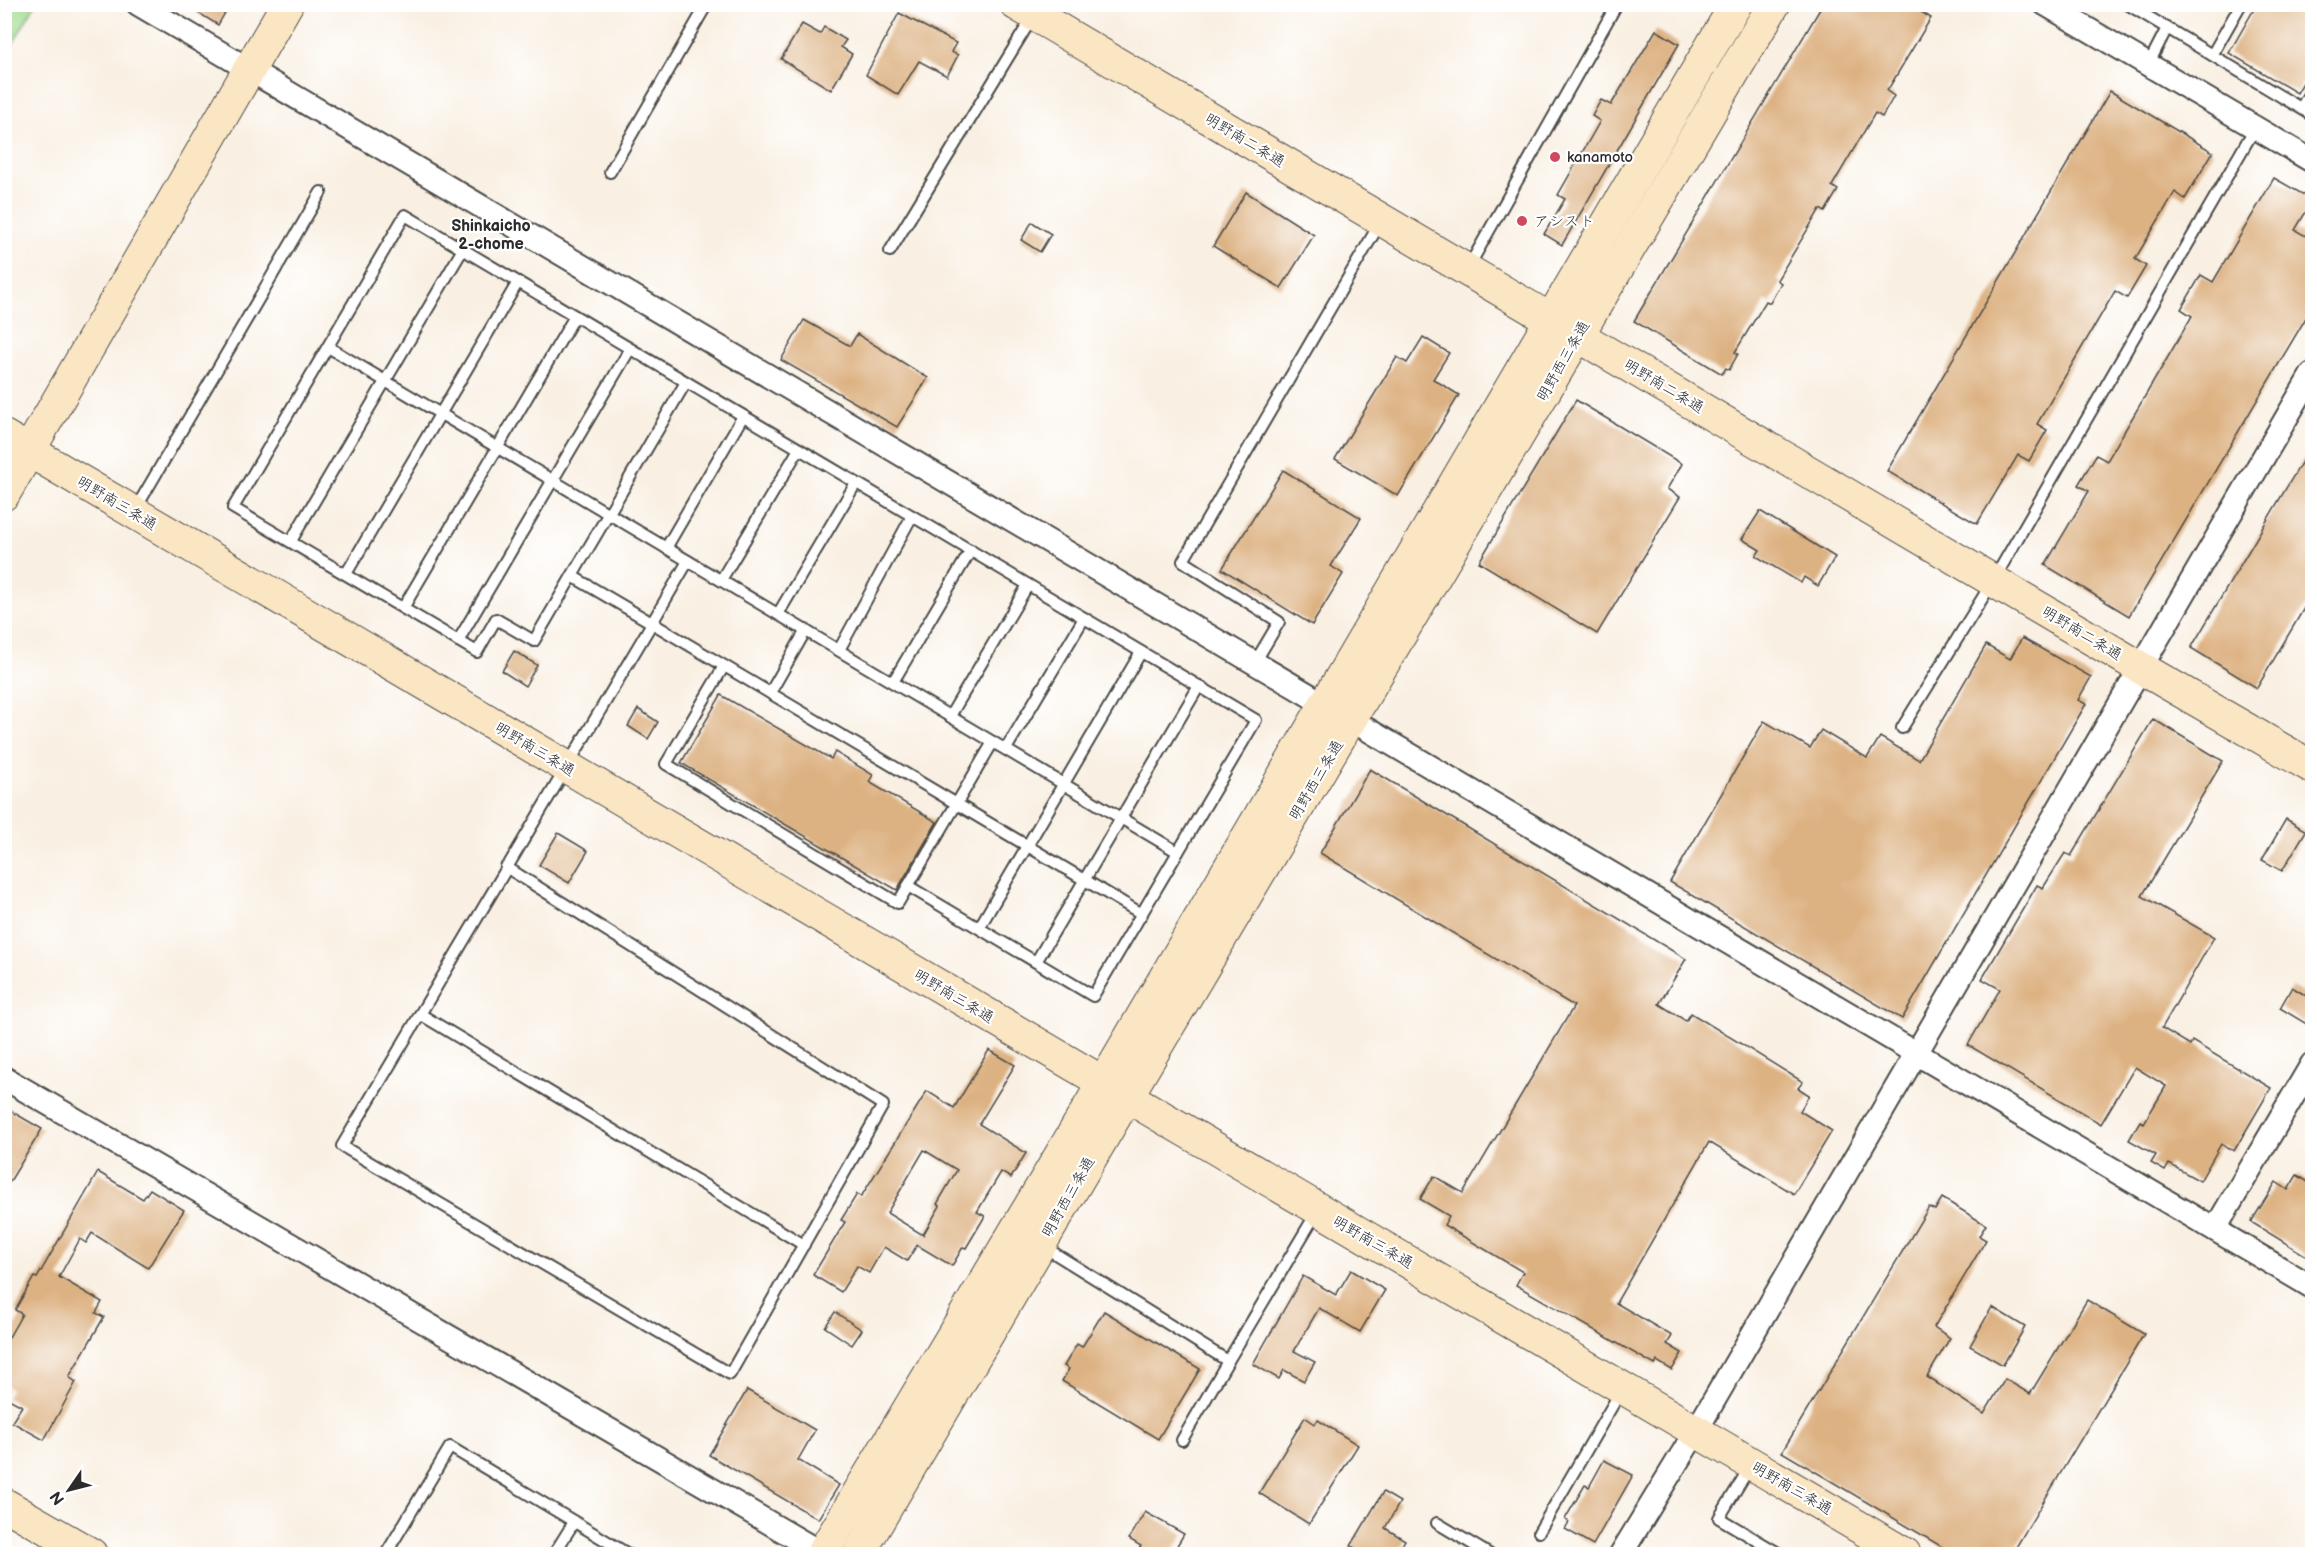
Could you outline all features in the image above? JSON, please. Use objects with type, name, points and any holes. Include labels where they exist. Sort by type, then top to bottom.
[{"type":"street","points":[[138,4],[2313,1287]]},
{"type":"street","points":[[4,494],[17,444],[249,70],[287,4]]},
{"type":"street","name":"明野西三条通","points":[[823,1554],[1352,721],[1774,4]]},
{"type":"street","points":[[2045,4],[2071,15],[2148,65],[2313,161]]},
{"type":"street","name":"明野西三条通","points":[[859,1554],[1040,1245],[1115,1091],[1324,705],[1731,6]]},
{"type":"street","name":"明野南二条通","points":[[1025,10],[2141,668],[2313,767]]},
{"type":"street","points":[[1621,1554],[1918,1053],[2313,374]]},
{"type":"street","name":"明野南三条通","points":[[17,444],[1696,1431],[1752,1465],[1869,1546],[1905,1554]]},
{"type":"street","points":[[2215,1229],[2313,1064]]},
{"type":"street","points":[[4,1078],[823,1554]]},
{"type":"street","points":[[4,1504],[91,1554]]},
{"type":"lane","points":[[610,172],[706,4]]},
{"type":"lane","points":[[1467,270],[1617,4]]},
{"type":"lane","points":[[2127,4],[2313,115]]},
{"type":"lane","points":[[2212,55],[2241,4]]},
{"type":"lane","points":[[890,251],[1025,10]]},
{"type":"lane","points":[[2148,65],[2167,28]]},
{"type":"lane","points":[[2301,108],[2313,89]]},
{"type":"lane","points":[[1902,728],[1993,580],[2255,128]]},
{"type":"lane","points":[[134,513],[321,192]]},
{"type":"lane","points":[[686,382],[534,641],[496,619],[477,652],[233,508],[405,216],[463,249],[1256,720],[1093,996],[908,886]]},
{"type":"lane","points":[[1254,664],[1279,622],[1183,561],[1382,220]]},
{"type":"lane","points":[[291,542],[463,249]]},
{"type":"lane","points":[[346,574],[518,282]]},
{"type":"lane","points":[[403,608],[575,316]]},
{"type":"lane","points":[[327,347],[1178,852]]},
{"type":"lane","points":[[458,641],[630,349]]},
{"type":"lane","points":[[666,548],[743,416]]},
{"type":"lane","points":[[721,580],[799,448]]},
{"type":"lane","points":[[778,614],[856,483]]},
{"type":"lane","points":[[839,650],[912,516]]},
{"type":"lane","points":[[893,682],[970,550]]},
{"type":"lane","points":[[506,867],[883,1105],[730,1374],[342,1146],[506,867],[688,561]]},
{"type":"lane","points":[[572,576],[1142,914]]},
{"type":"lane","points":[[950,716],[1028,585]]},
{"type":"lane","points":[[1006,749],[1084,618]]},
{"type":"lane","points":[[770,693],[806,630]]},
{"type":"lane","points":[[979,928],[1141,652]]},
{"type":"lane","points":[[724,666],[666,764],[898,903],[993,742]]},
{"type":"lane","points":[[1036,962],[1199,686]]},
{"type":"lane","points":[[420,1014],[804,1245]]},
{"type":"lane","points":[[1182,1440],[1318,1210]]},
{"type":"lane","points":[[1040,1245],[1228,1361]]},
{"type":"lane","points":[[1539,1532],[1622,1389]]},
{"type":"lane","points":[[386,1554],[450,1447],[628,1554]]},
{"type":"lane","points":[[1752,1465],[1719,1518],[1780,1554]]},
{"type":"lane","points":[[554,1554],[574,1522]]},
{"type":"lane","points":[[1437,1523],[1489,1554]]},
{"type":"green space","points":[[4,5],[35,5],[5,57]]},
{"type":"building","points":[[184,4],[230,4],[218,25]]},
{"type":"building","points":[[1823,4],[1908,4],[1931,18],[1887,91],[1894,96],[1882,117],[1875,113],[1832,186],[1838,190],[1825,212],[1820,209],[1777,280],[1781,283],[1770,303],[1766,301],[1735,352],[1738,354],[1729,370],[1726,368],[1722,374],[1634,321]]},
{"type":"building","points":[[2257,4],[2313,4],[2313,66],[2297,93],[2229,53]]},
{"type":"building","points":[[899,13],[956,43],[951,52],[958,55],[947,76],[919,61],[898,95],[866,75]]},
{"type":"building","points":[[802,24],[820,34],[824,27],[846,40],[841,47],[852,54],[831,90],[781,59]]},
{"type":"building","points":[[1656,30],[1679,44],[1562,245],[1544,234],[1565,199],[1558,195],[1600,121],[1592,116],[1601,100],[1611,105]]},
{"type":"building","points":[[2110,91],[2213,152],[2185,199],[2175,192],[2135,259],[2146,266],[2127,298],[2115,291],[2037,424],[2047,430],[2029,461],[2018,455],[1977,524],[1887,471]]},
{"type":"building","points":[[2274,178],[2313,200],[2295,230],[2313,240],[2313,306],[2129,616],[2045,565],[2089,491],[2078,485],[2096,455],[2107,461],[2192,316],[2181,309],[2201,275],[2213,282]]},
{"type":"building","points":[[1246,192],[1314,235],[1281,288],[1213,246]]},
{"type":"building","points":[[1032,222],[1051,234],[1040,252],[1021,240]]},
{"type":"building","points":[[804,320],[850,346],[857,334],[928,378],[897,427],[781,360]]},
{"type":"building","points":[[1423,337],[1449,353],[1433,379],[1459,395],[1398,496],[1335,459],[1397,357],[1407,363]]},
{"type":"building","points":[[1576,400],[1682,464],[1667,489],[1680,497],[1597,634],[1479,562]]},
{"type":"building","points":[[2313,443],[2313,593],[2257,688],[2191,648]]},
{"type":"building","points":[[1283,470],[1361,518],[1331,566],[1343,574],[1312,625],[1222,569]]},
{"type":"building","points":[[1760,511],[1835,557],[1818,586],[1804,577],[1801,583],[1756,556],[1760,550],[1742,539]]},
{"type":"building","points":[[2022,638],[2091,677],[2078,700],[2086,704],[1902,1019],[1670,882],[1764,721],[1810,748],[1821,730],[1867,758],[1880,737],[1919,760],[1986,645],[2010,659]]},
{"type":"building","points":[[514,651],[537,665],[525,686],[502,671]]},
{"type":"building","points":[[721,695],[831,759],[835,752],[873,775],[869,782],[937,822],[897,890],[681,763]]},
{"type":"building","points":[[638,709],[658,722],[648,739],[628,726]]},
{"type":"building","points":[[2153,719],[2223,761],[2142,896],[2214,937],[2162,1028],[2190,1045],[2192,1041],[2271,1088],[2234,1151],[2221,1144],[2200,1181],[2169,1164],[2165,1171],[2151,1163],[2156,1155],[2129,1140],[2140,1121],[2144,1123],[2166,1086],[2135,1067],[2101,1124],[1968,1045],[2000,989],[1982,979],[2037,885],[2043,888],[2065,853],[2071,856]]},
{"type":"building","points":[[1370,769],[1686,959],[1659,1004],[1686,1021],[1691,1013],[1803,1082],[1798,1088],[1809,1095],[1800,1111],[1832,1131],[1794,1194],[1709,1142],[1616,1303],[1672,1336],[1667,1344],[1682,1353],[1672,1370],[1657,1361],[1655,1365],[1516,1285],[1523,1272],[1444,1225],[1449,1216],[1420,1199],[1434,1176],[1463,1193],[1574,1006],[1320,853]]},
{"type":"building","points":[[2286,819],[2306,831],[2282,871],[2262,860]]},
{"type":"building","points":[[558,833],[588,851],[569,883],[539,865]]},
{"type":"building","points":[[2292,987],[2313,1000],[2313,1028],[2280,1008]]},
{"type":"building","points":[[989,1050],[1015,1065],[979,1124],[1026,1153],[1011,1178],[1001,1172],[977,1212],[985,1216],[952,1266],[917,1245],[907,1261],[884,1247],[869,1273],[857,1266],[841,1292],[813,1275],[845,1222],[841,1220],[857,1194],[861,1197],[927,1091],[954,1108]],"holes":[[[924,1150],[957,1170],[937,1204],[940,1206],[923,1235],[887,1213]]]},
{"type":"building","points":[[4,1107],[42,1129],[4,1191]]},
{"type":"building","points":[[98,1172],[143,1199],[150,1189],[184,1210],[148,1268],[92,1233],[86,1243],[80,1239],[59,1277],[102,1302],[96,1313],[104,1317],[69,1377],[76,1382],[44,1440],[12,1422],[22,1406],[7,1398],[11,1389],[4,1385],[4,1346],[22,1314],[15,1310],[34,1277],[37,1278]]},
{"type":"building","points":[[2297,1175],[2313,1185],[2313,1260],[2251,1222],[2276,1182],[2288,1190]]},
{"type":"building","points":[[1942,1198],[1986,1225],[1979,1236],[1986,1240],[1934,1327],[1950,1338],[1927,1377],[1984,1414],[2005,1379],[2030,1394],[2087,1300],[2144,1334],[2012,1554],[1954,1554],[1782,1452],[1929,1207],[1935,1210]]},
{"type":"building","points":[[1351,1270],[1385,1290],[1360,1332],[1319,1308],[1294,1351],[1315,1362],[1304,1381],[1284,1370],[1279,1379],[1253,1364],[1303,1276],[1336,1295]]},
{"type":"building","points":[[1992,1307],[2025,1327],[2003,1365],[1970,1346]]},
{"type":"building","points":[[1104,1311],[1200,1369],[1158,1439],[1062,1381],[1069,1369],[1064,1366],[1077,1344],[1082,1347]]},
{"type":"building","points":[[835,1312],[862,1330],[852,1345],[825,1327]]},
{"type":"building","points":[[747,1390],[815,1430],[798,1460],[839,1485],[818,1519],[709,1455]]},
{"type":"building","points":[[1305,1417],[1315,1424],[1318,1420],[1358,1445],[1309,1524],[1259,1493]]},
{"type":"building","points":[[1604,1460],[1633,1475],[1593,1545],[1565,1529],[1569,1522],[1565,1519],[1585,1485],[1589,1487]]},
{"type":"building","points":[[1383,1492],[1400,1502],[1385,1528],[1405,1540],[1397,1554],[1366,1554],[1351,1546]]},
{"type":"building","points":[[1145,1512],[1184,1534],[1172,1554],[1136,1554],[1141,1546],[1129,1539]]},
{"type":"place","name":"kanamoto","points":[[1555,157]]},
{"type":"place","name":"アシスト","points":[[1522,221]]},
{"type":"district","name":"Shinkaicho 2-chome","points":[[491,234]]}]
